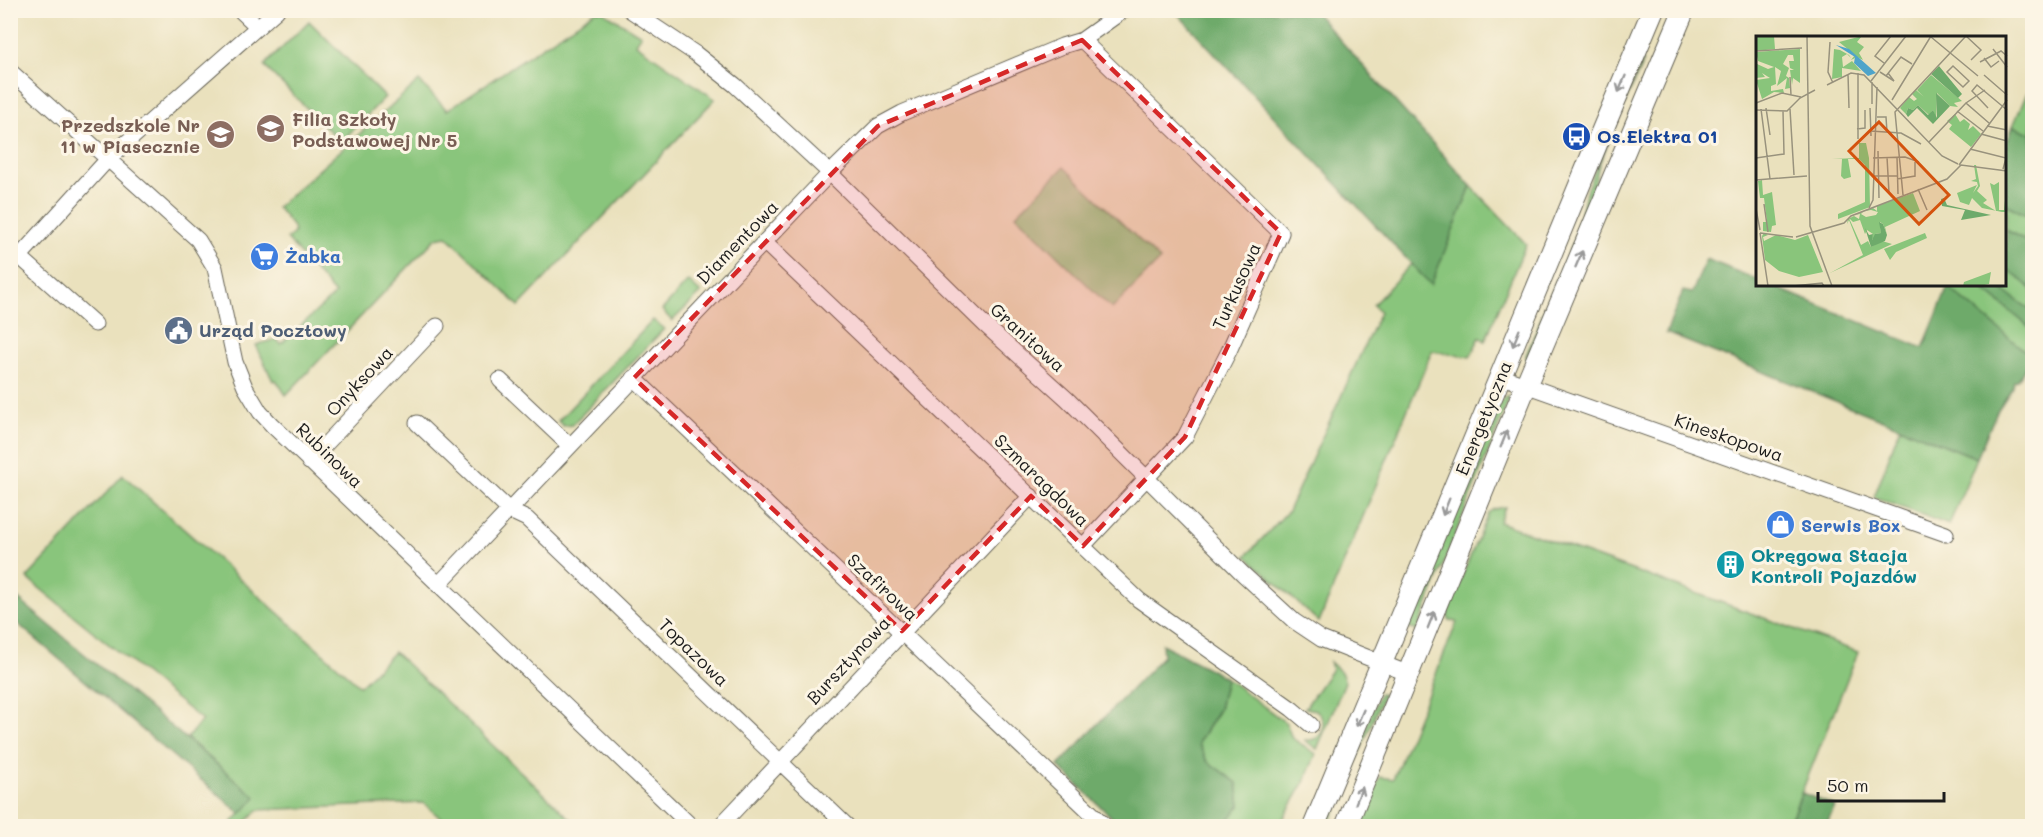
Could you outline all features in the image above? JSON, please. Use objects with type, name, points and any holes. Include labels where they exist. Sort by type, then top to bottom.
[{"type":"street","points":[[240,10],[258,27]]},
{"type":"street","points":[[95,324],[15,252],[108,159],[277,10]]},
{"type":"street","name":"Granitowa","points":[[630,10],[718,70],[830,173],[978,318],[1067,399],[1243,574],[1306,631],[1409,674]]},
{"type":"street","name":"Diamentowa","points":[[438,585],[510,511],[569,445],[878,126],[902,113],[1062,46],[1082,40],[1124,10]]},
{"type":"street","name":"Energetyczna","points":[[1314,826],[1653,10]]},
{"type":"street","name":"Energetyczna","points":[[1346,826],[1526,385],[1684,10]]},
{"type":"street","name":"Turkusowa","points":[[1082,40],[1281,233],[1229,351],[1185,437],[1083,546]]},
{"type":"street","name":"Rubinowa","points":[[10,70],[198,240],[215,268],[235,362],[247,392],[272,425],[691,826]]},
{"type":"street","name":"Szmaragdowa","points":[[764,242],[1139,600],[1311,725]]},
{"type":"street","name":"Onyksowa","points":[[309,462],[437,326]]},
{"type":"street","name":"Kineskopowa","points":[[1500,376],[1946,534]]},
{"type":"street","name":"Szafirowa","points":[[634,378],[1105,826]]},
{"type":"street","points":[[500,380],[569,445]]},
{"type":"street","name":"Topazowa","points":[[417,423],[510,511],[527,519],[847,826]]},
{"type":"street","name":"Bursztynowa","points":[[720,826],[1031,496]]},
{"type":"highlighted area","points":[[1082,40],[1281,233],[1185,437],[1083,546],[1031,496],[902,631],[634,378],[878,126]]},
{"type":"green space","points":[[596,11],[602,11],[641,35],[636,44],[715,99],[519,306],[447,236],[436,238],[286,395],[276,380],[273,381],[256,345],[276,339],[281,344],[335,294],[287,239],[294,233],[293,227],[277,207],[419,81],[447,110]]},
{"type":"green space","points":[[1175,11],[1314,11],[1471,186],[1431,285]]},
{"type":"green space","points":[[309,21],[385,97],[341,142],[264,66]]},
{"type":"green space","points":[[1642,60],[1599,165],[1588,213],[1527,359],[1525,357],[1577,231],[1586,191]]},
{"type":"green space","points":[[2027,93],[2032,95],[2032,134],[2013,126]]},
{"type":"green space","points":[[2013,126],[2032,134],[2032,218],[2007,205],[2007,142]]},
{"type":"green space","points":[[1064,167],[1160,260],[1112,309],[1016,215]]},
{"type":"green space","points":[[1471,186],[1526,244],[1485,341],[1480,337],[1470,357],[1432,351],[1319,622],[1246,556],[1288,511],[1380,312],[1373,305],[1411,264],[1431,284]]},
{"type":"green space","points":[[2007,205],[2032,218],[2032,244],[2007,231]]},
{"type":"green space","points":[[2007,231],[2032,244],[2032,289],[2007,269]]},
{"type":"green space","points":[[1706,259],[1756,279],[1756,286],[1772,286],[1923,348],[1948,287],[2032,357],[2018,380],[2014,381],[2013,387],[1997,411],[1977,458],[1666,333],[1683,291],[1692,293]]},
{"type":"green space","points":[[2007,269],[2032,289],[2032,311],[1996,286],[2007,286]]},
{"type":"green space","points":[[688,281],[701,293],[672,321],[662,310]]},
{"type":"green space","points":[[1979,286],[2032,329],[2032,357],[1948,287]]},
{"type":"green space","points":[[1979,286],[1996,286],[2032,311],[2032,329]]},
{"type":"green space","points":[[653,320],[664,329],[572,425],[563,426],[558,421]]},
{"type":"green space","points":[[1506,397],[1510,397],[1417,631],[1407,627],[1499,403]]},
{"type":"green space","points":[[1900,427],[1977,458],[1949,525],[1874,497]]},
{"type":"green space","points":[[123,475],[360,686],[394,652],[578,826],[449,826],[424,803],[258,810],[242,826],[229,826],[255,797],[187,738],[202,720],[27,578]]},
{"type":"green space","points":[[1505,507],[1499,522],[1858,652],[1788,826],[1360,826],[1380,777],[1393,779],[1457,622],[1449,620],[1447,613],[1488,513]]},
{"type":"green space","points":[[11,593],[256,797],[241,814],[11,618]]},
{"type":"green space","points":[[1162,644],[1226,678],[1219,709],[1198,743],[1207,761],[1237,783],[1240,806],[1223,826],[1121,826],[1058,766],[1163,656]]},
{"type":"green space","points":[[1330,662],[1341,672],[1345,682],[1317,749],[1304,740],[1311,740],[1320,735],[1323,721],[1316,710],[1305,708],[1332,669]]},
{"type":"green space","points":[[1226,678],[1286,723],[1292,738],[1316,754],[1303,785],[1279,826],[1223,826],[1240,806],[1237,783],[1207,761],[1198,743],[1219,710]]},
{"type":"green space","points":[[1379,694],[1383,696],[1329,826],[1325,826]]},
{"type":"green space","points":[[1802,793],[1835,806],[1826,826],[1788,826]]},
{"type":"place","name":"Filia Szkoły Podstawowej Nr 5","points":[[271,129]]},
{"type":"place","name":"Przedszkole Nr 11 w Piasecznie","points":[[221,135]]},
{"type":"place","name":"Os.Elektra 01","points":[[1576,136]]},
{"type":"place","name":"Żabka","points":[[264,256]]},
{"type":"place","name":"Urząd Pocztowy","points":[[178,330]]},
{"type":"place","name":"Serwis Box","points":[[1780,525]]},
{"type":"place","name":"Okręgowa Stacja Kontroli Pojazdów","points":[[1730,565]]}]
